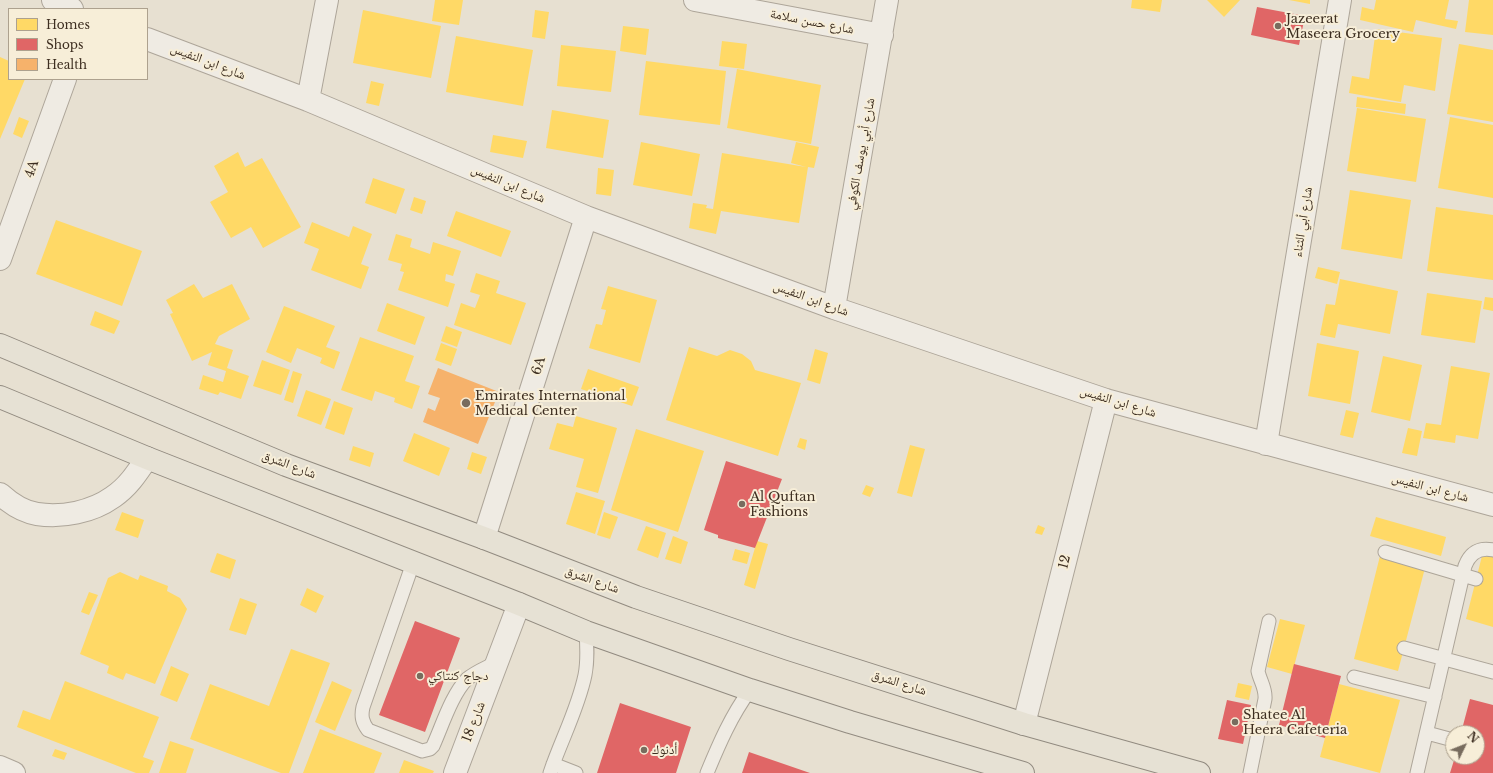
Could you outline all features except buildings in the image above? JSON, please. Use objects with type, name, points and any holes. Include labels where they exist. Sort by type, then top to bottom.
[{"type":"main road","name":"شارع الشرق","points":[[0,345],[286,465],[484,538],[616,590],[712,624],[1024,724],[1199,773]]},
{"type":"main road","points":[[0,397],[147,458],[519,604],[586,632],[750,690],[850,722],[1023,773]]},
{"type":"street","points":[[53,0],[70,8]]},
{"type":"street","points":[[308,100],[327,0]]},
{"type":"street","name":"شارع حسن سلامة","points":[[694,0],[882,35]]},
{"type":"street","name":"شارع أبي يوسف الكوفي","points":[[834,308],[887,0]]},
{"type":"street","name":"شارع أبي الثناء","points":[[1266,444],[1340,0]]},
{"type":"street","name":"شارع ابن النفيس","points":[[148,39],[308,100],[586,217],[834,308],[1106,400],[1493,505]]},
{"type":"street","name":"4A","points":[[0,259],[65,80]]},
{"type":"street","name":"6A","points":[[484,538],[586,217]]},
{"type":"street","name":"12","points":[[1024,724],[1106,400]]},
{"type":"street","points":[[2,503],[36,514],[63,515],[89,510],[112,498],[118,493],[132,480],[147,458]]},
{"type":"street","name":"شارع 18","points":[[455,773],[519,604]]},
{"type":"street","points":[[0,767],[14,773]]},
{"type":"lane","points":[[1417,773],[1467,558],[1480,550],[1493,550]]},
{"type":"lane","points":[[1385,552],[1476,579]]},
{"type":"lane","points":[[413,563],[363,707],[361,715],[363,723],[368,730],[422,751],[430,749],[433,746],[462,685],[469,678],[497,662]]},
{"type":"lane","points":[[1250,773],[1265,698],[1264,686],[1258,671],[1269,621]]},
{"type":"lane","points":[[576,773],[551,768],[580,695],[585,674],[587,653],[586,632]]},
{"type":"lane","points":[[1404,648],[1493,672]]},
{"type":"lane","points":[[1354,677],[1435,697]]},
{"type":"lane","points":[[707,773],[729,722],[738,705],[750,690]]},
{"type":"lane","points":[[1427,733],[1445,738]]},
{"type":"place","name":"Jazeerat Maseera Grocery","points":[[1278,26]]},
{"type":"place","name":"Emirates International Medical Center","points":[[466,403]]},
{"type":"place","name":"Al Quftan Fashions","points":[[742,504]]},
{"type":"place","name":"دجاج كنتاكي","points":[[420,676]]},
{"type":"place","name":"Shatee Al Heera Cafeteria","points":[[1235,722]]},
{"type":"place","name":"أدنوك","points":[[644,750]]}]
